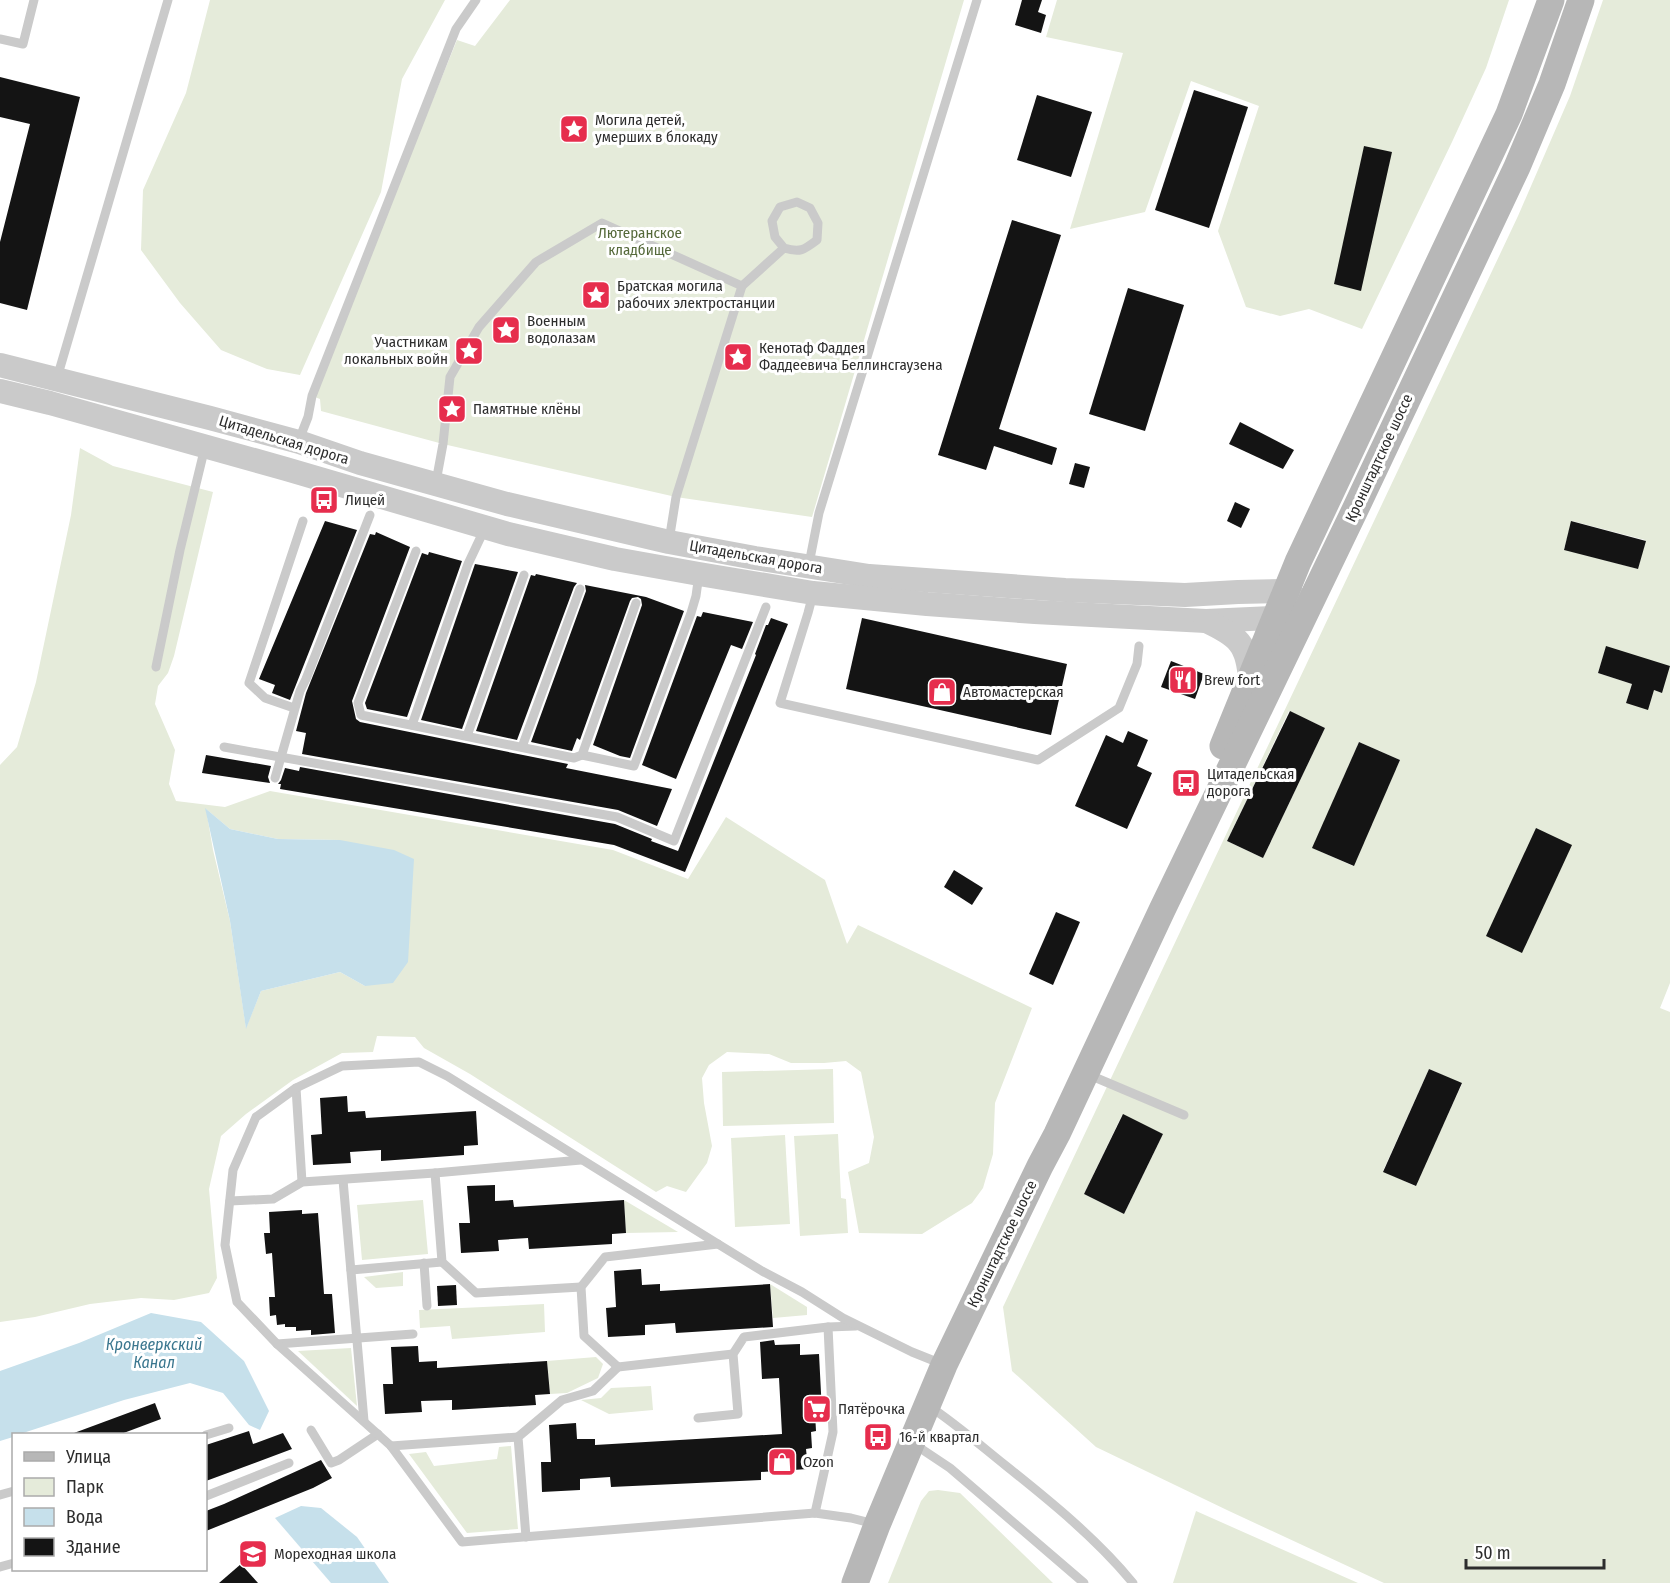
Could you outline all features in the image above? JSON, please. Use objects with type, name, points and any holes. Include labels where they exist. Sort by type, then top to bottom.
[{"type":"main road","name":"Кронштадтское шоссе","points":[[1162,910],[1197,810],[1285,591],[1491,155],[1525,74],[1551,0]]},
{"type":"main road","name":"Кронштадтское шоссе","points":[[855,1583],[944,1365],[1057,1134],[1084,1073],[1517,167],[1552,84],[1581,0]]},
{"type":"street","name":"Цитадельская дорога","points":[[0,365],[53,391],[205,447],[485,528],[615,559],[813,593],[1035,612],[1206,621],[1274,618],[1308,606]]},
{"type":"street","name":"Цитадельская дорога","points":[[0,391],[53,391],[210,418],[507,504],[669,542],[809,567],[869,576],[1065,590],[1185,596],[1285,591]]},
{"type":"street","points":[[1285,591],[1308,606]]},
{"type":"street","points":[[1206,621],[1229,632],[1241,644],[1249,665],[1250,680]]},
{"type":"lane","points":[[0,39],[23,44],[34,0]]},
{"type":"lane","points":[[53,391],[168,0]]},
{"type":"lane","points":[[299,442],[308,417],[312,396],[456,29],[476,0]]},
{"type":"lane","points":[[809,567],[819,513],[978,0]]},
{"type":"lane","points":[[796,202],[810,208],[818,223],[817,240],[804,250],[793,251],[784,248],[775,237],[772,221],[780,207],[796,202]]},
{"type":"lane","points":[[435,484],[443,444],[450,377],[478,327],[536,262],[602,223],[742,286]]},
{"type":"lane","points":[[669,542],[676,497],[742,286],[784,248]]},
{"type":"lane","points":[[156,667],[180,550],[205,447]]},
{"type":"lane","points":[[275,778],[300,691],[370,515]]},
{"type":"lane","points":[[294,708],[265,698],[249,683],[303,521]]},
{"type":"lane","points":[[412,725],[468,564],[485,528]]},
{"type":"lane","points":[[416,551],[358,703],[361,715],[574,758],[582,755],[634,766],[691,613],[699,574]]},
{"type":"lane","points":[[467,736],[524,575]]},
{"type":"lane","points":[[522,747],[580,589]]},
{"type":"lane","points":[[813,593],[780,703],[1038,760],[1119,708],[1137,664],[1139,646]]},
{"type":"lane","points":[[582,755],[636,603]]},
{"type":"lane","points":[[224,747],[617,817],[674,841],[766,607]]},
{"type":"lane","points":[[877,1525],[851,1518],[814,1513],[462,1542],[391,1446],[278,1344],[237,1302],[225,1245],[233,1170],[256,1117],[296,1088],[342,1065],[419,1062],[447,1076],[718,1244],[843,1318],[944,1365]]},
{"type":"lane","points":[[1084,1073],[1184,1115]]},
{"type":"lane","points":[[296,1088],[302,1182]]},
{"type":"lane","points":[[230,1201],[273,1198],[302,1182],[581,1160]]},
{"type":"lane","points":[[435,1173],[442,1262],[476,1293],[581,1287]]},
{"type":"lane","points":[[343,1180],[364,1421]]},
{"type":"lane","points":[[618,1366],[584,1336],[581,1287],[605,1257],[718,1244]]},
{"type":"lane","points":[[351,1270],[442,1262]]},
{"type":"lane","points":[[424,1263],[427,1306]]},
{"type":"lane","points":[[698,1418],[738,1414],[733,1354],[744,1337],[858,1325]]},
{"type":"lane","points":[[814,1513],[833,1432],[828,1327]]},
{"type":"lane","points":[[278,1344],[413,1334]]},
{"type":"lane","points":[[391,1446],[518,1437],[562,1400],[594,1391],[618,1366],[733,1354]]},
{"type":"lane","points":[[927,1405],[946,1417],[1043,1496],[1113,1560],[1133,1583]]},
{"type":"lane","points":[[207,1435],[229,1428]]},
{"type":"lane","points":[[312,1430],[331,1463],[378,1434]]},
{"type":"lane","points":[[518,1437],[526,1537]]},
{"type":"lane","points":[[912,1443],[950,1468],[1084,1583]]},
{"type":"lane","points":[[207,1496],[289,1463]]},
{"type":"green space","points":[[210,0],[445,0],[402,79],[381,192],[300,375],[267,369],[221,350],[180,303],[141,250],[143,190],[186,93]]},
{"type":"green space","name":"Лютеранское кладбище","points":[[510,0],[964,0],[812,517],[676,497],[443,444],[321,411],[320,399],[312,396],[457,40],[475,46]]},
{"type":"green space","points":[[1057,0],[1509,0],[1486,68],[1362,329],[1309,309],[1280,316],[1246,307],[1218,231],[1259,106],[1191,81],[1145,212],[1070,229],[1123,53],[1046,37]]},
{"type":"green space","points":[[1603,0],[1670,0],[1670,983],[1660,1008],[1670,1012],[1670,1583],[1384,1583],[1096,1447],[1012,1371],[1003,1307],[1518,216],[1570,96]],"holes":[[[1572,521],[1645,540],[1638,569],[1564,549]],[[1606,647],[1662,693],[1654,690],[1626,703],[1632,684],[1598,673]],[[1289,711],[1325,728],[1263,858],[1227,841]],[[1359,742],[1400,760],[1353,866],[1313,848]],[[1429,1069],[1462,1084],[1415,1186],[1383,1171]],[[1122,1115],[1163,1134],[1124,1214],[1084,1194]]]},
{"type":"green space","points":[[80,448],[113,466],[213,492],[174,656],[168,673],[158,686],[155,704],[175,750],[169,784],[176,801],[225,807],[270,791],[613,850],[688,879],[726,817],[825,880],[847,944],[858,925],[1032,1008],[995,1103],[993,1154],[983,1188],[972,1203],[922,1234],[859,1233],[848,1172],[869,1163],[874,1137],[861,1072],[846,1061],[791,1063],[769,1054],[727,1052],[709,1065],[702,1078],[712,1146],[707,1163],[686,1192],[667,1186],[656,1192],[470,1074],[424,1048],[415,1037],[377,1036],[373,1052],[342,1053],[293,1080],[246,1114],[221,1136],[209,1189],[217,1278],[209,1293],[174,1300],[141,1298],[90,1304],[35,1317],[0,1322],[0,765],[17,747],[36,682],[71,515]],"holes":[[[206,809],[230,829],[278,839],[340,840],[365,986],[340,972],[261,991],[246,1028],[230,921]]]},
{"type":"green space","points":[[833,1069],[834,1123],[723,1126],[722,1072]]},
{"type":"green space","points":[[838,1134],[841,1198],[846,1199],[848,1233],[800,1236],[794,1136]]},
{"type":"green space","points":[[785,1135],[790,1224],[735,1227],[731,1138]]},
{"type":"green space","points":[[423,1200],[428,1254],[362,1260],[357,1205]]},
{"type":"green space","points":[[624,1200],[678,1232],[626,1233]]},
{"type":"green space","points":[[403,1272],[403,1286],[376,1288],[364,1277]]},
{"type":"green space","points":[[770,1284],[807,1307],[807,1315],[773,1318]]},
{"type":"green space","points":[[544,1304],[545,1332],[452,1339],[450,1326],[420,1328],[419,1310]]},
{"type":"green space","points":[[351,1348],[357,1406],[298,1351]]},
{"type":"green space","points":[[596,1357],[603,1364],[598,1378],[567,1393],[550,1394],[547,1361]]},
{"type":"green space","points":[[651,1386],[653,1410],[609,1414],[581,1400],[601,1398],[611,1388]]},
{"type":"green space","points":[[511,1446],[518,1529],[467,1533],[409,1454],[426,1452],[434,1466],[497,1459],[499,1447]]},
{"type":"green space","points":[[929,1491],[960,1493],[1053,1583],[888,1583],[921,1501]]},
{"type":"green space","points":[[1196,1511],[1358,1583],[1173,1583]]},
{"type":"water","points":[[205,808],[230,829],[278,839],[340,840],[394,850],[414,859],[408,962],[393,983],[365,986],[340,972],[261,991],[246,1029],[230,921]]},
{"type":"water","name":"Кронверкский Канал","points":[[151,1313],[201,1322],[244,1361],[269,1411],[260,1430],[249,1425],[223,1393],[190,1383],[124,1400],[23,1433],[12,1433],[12,1437],[0,1441],[0,1371],[79,1343]]},
{"type":"water","points":[[301,1506],[321,1508],[357,1537],[389,1583],[331,1583],[275,1518]]},
{"type":"building","points":[[1022,0],[1042,0],[1038,12],[1046,15],[1041,33],[1015,25]]},
{"type":"building","points":[[0,77],[80,97],[27,310],[0,303],[0,242],[30,124],[0,117]]},
{"type":"building","points":[[1194,90],[1248,107],[1209,228],[1155,210]]},
{"type":"building","points":[[1037,95],[1092,112],[1071,177],[1017,160]]},
{"type":"building","points":[[1364,146],[1392,152],[1361,291],[1334,284]]},
{"type":"building","points":[[1012,220],[1061,235],[999,429],[1057,448],[1052,465],[994,446],[986,470],[938,455]]},
{"type":"building","points":[[1128,288],[1184,305],[1145,431],[1089,414]]},
{"type":"building","points":[[1240,422],[1294,450],[1283,469],[1229,444]]},
{"type":"building","points":[[1075,463],[1090,467],[1084,488],[1069,484]]},
{"type":"building","points":[[1235,502],[1250,509],[1241,528],[1227,521]]},
{"type":"building","points":[[325,521],[357,530],[290,700],[272,693],[275,685],[259,679]]},
{"type":"building","points":[[1571,521],[1646,541],[1638,569],[1564,550]]},
{"type":"building","points":[[376,532],[410,547],[352,701],[356,719],[360,722],[568,764],[566,768],[672,789],[657,826],[618,810],[302,754],[306,733],[296,731],[306,693],[370,534],[375,535]]},
{"type":"building","points":[[429,552],[462,561],[407,717],[367,709],[365,703],[422,553],[428,555]]},
{"type":"building","points":[[475,564],[518,572],[462,729],[421,720]]},
{"type":"building","points":[[536,574],[577,583],[517,740],[476,731],[531,575]]},
{"type":"building","points":[[585,585],[646,597],[684,611],[630,758],[593,745],[642,605],[638,597],[630,601],[580,740],[577,738],[572,751],[531,742],[586,591]]},
{"type":"building","points":[[703,612],[753,622],[742,649],[731,645],[676,779],[642,765],[697,616],[701,617]]},
{"type":"building","points":[[771,618],[788,624],[685,872],[614,845],[280,789],[281,784],[278,784],[285,768],[299,771],[300,767],[615,824],[678,851],[766,625]]},
{"type":"building","points":[[862,618],[1067,664],[1051,735],[846,689]]},
{"type":"building","points":[[1606,646],[1670,666],[1662,693],[1654,690],[1648,710],[1626,703],[1632,684],[1598,673]]},
{"type":"building","name":"Brew fort","points":[[1171,661],[1204,674],[1195,699],[1161,687]]},
{"type":"building","points":[[1290,711],[1325,728],[1263,858],[1227,841]]},
{"type":"building","points":[[1128,731],[1148,740],[1137,766],[1152,773],[1127,829],[1075,806],[1106,735],[1123,743]]},
{"type":"building","points":[[1359,742],[1400,760],[1354,866],[1312,848]]},
{"type":"building","points":[[206,755],[271,766],[268,777],[270,783],[202,773]]},
{"type":"building","points":[[1536,828],[1572,845],[1522,953],[1486,936]]},
{"type":"building","points":[[954,870],[983,888],[972,905],[944,887]]},
{"type":"building","points":[[1056,912],[1080,922],[1053,985],[1029,974]]},
{"type":"building","points":[[1429,1069],[1462,1083],[1416,1186],[1383,1172]]},
{"type":"building","points":[[347,1096],[348,1112],[365,1111],[366,1118],[476,1111],[478,1145],[464,1146],[464,1155],[381,1161],[381,1150],[350,1152],[351,1163],[313,1165],[311,1135],[322,1134],[320,1098]]},
{"type":"building","points":[[1123,1114],[1163,1134],[1124,1214],[1084,1194]]},
{"type":"building","points":[[495,1185],[495,1201],[513,1200],[514,1207],[624,1200],[626,1233],[612,1234],[612,1244],[529,1249],[528,1238],[498,1240],[499,1251],[461,1253],[459,1223],[470,1223],[467,1186]]},
{"type":"building","points":[[302,1210],[302,1214],[318,1213],[324,1294],[332,1294],[335,1333],[311,1335],[311,1330],[296,1331],[296,1327],[285,1327],[285,1324],[277,1325],[276,1315],[270,1316],[269,1297],[275,1297],[272,1253],[266,1254],[264,1233],[270,1233],[269,1212]]},
{"type":"building","points":[[641,1269],[642,1285],[660,1284],[660,1291],[770,1284],[773,1327],[676,1333],[675,1323],[645,1325],[645,1335],[608,1337],[606,1308],[616,1307],[614,1271]]},
{"type":"building","points":[[456,1285],[457,1305],[438,1306],[437,1286]]},
{"type":"building","points":[[774,1340],[775,1345],[800,1344],[800,1355],[819,1354],[822,1412],[815,1413],[816,1431],[811,1432],[812,1448],[806,1449],[808,1469],[761,1472],[761,1480],[611,1487],[610,1477],[580,1479],[580,1490],[542,1492],[541,1462],[551,1462],[549,1425],[576,1423],[577,1439],[595,1439],[595,1445],[782,1434],[779,1378],[762,1379],[760,1342]]},
{"type":"building","points":[[418,1346],[419,1362],[437,1361],[437,1368],[547,1361],[550,1394],[535,1395],[536,1405],[452,1410],[452,1400],[421,1401],[422,1412],[385,1414],[383,1384],[393,1384],[391,1347]]},
{"type":"building","points":[[155,1403],[161,1419],[124,1433],[74,1433]]},
{"type":"building","points":[[249,1431],[253,1444],[283,1433],[292,1449],[207,1481],[207,1445]]},
{"type":"building","points":[[321,1460],[332,1478],[313,1488],[207,1531],[207,1511]]},
{"type":"building","points":[[241,1564],[258,1583],[219,1583]]},
{"type":"place","name":"Могила детей, умерших в блокаду","points":[[574,129]]},
{"type":"place","name":"Братская могила рабочих электростанции","points":[[596,295]]},
{"type":"place","name":"Военным водолазам","points":[[506,330]]},
{"type":"place","name":"Участникам локальных войн","points":[[469,351]]},
{"type":"place","name":"Кенотаф Фаддея Фаддеевича Беллинсгаузена","points":[[738,357]]},
{"type":"place","name":"Памятные клёны","points":[[452,409]]},
{"type":"place","name":"Лицей","points":[[324,500]]},
{"type":"place","name":"Brew fort","points":[[1183,680]]},
{"type":"place","name":"Автомастерская","points":[[942,692]]},
{"type":"place","name":"Цитадельская дорога","points":[[1186,783]]},
{"type":"place","name":"Пятёрочка","points":[[817,1409]]},
{"type":"place","name":"16-й квартал","points":[[878,1437]]},
{"type":"place","name":"Ozon","points":[[782,1462]]},
{"type":"place","name":"Мореходная школа","points":[[253,1554]]}]
